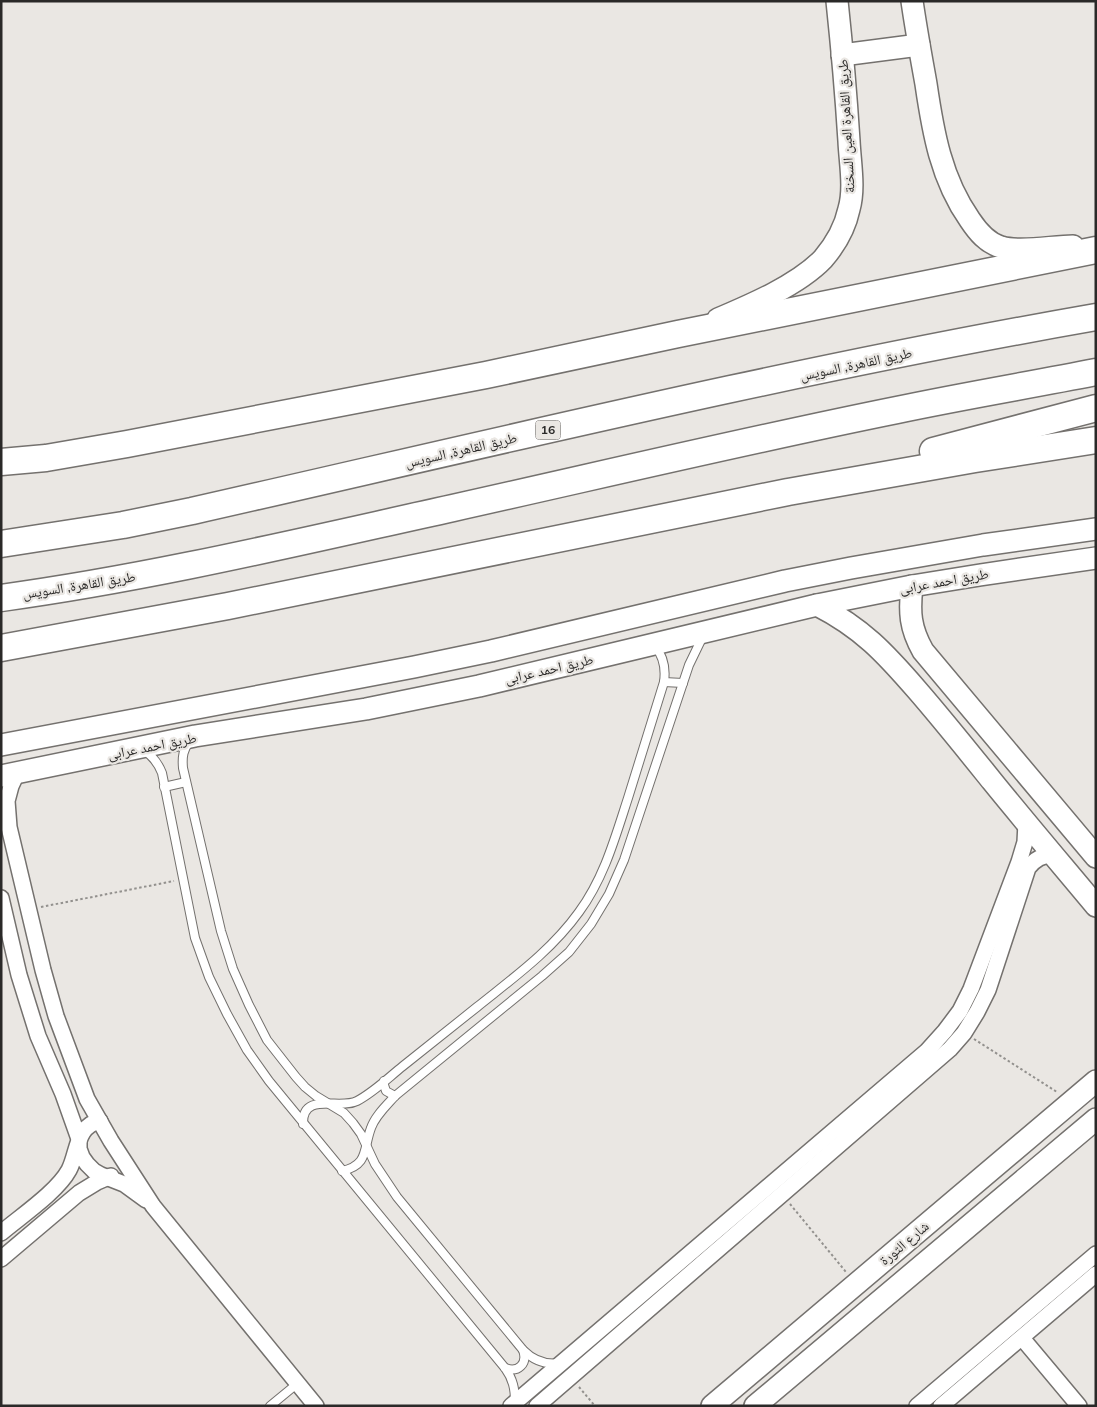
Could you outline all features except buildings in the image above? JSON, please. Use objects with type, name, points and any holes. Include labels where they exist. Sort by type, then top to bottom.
[{"type":"highway","points":[[1,462],[46,458],[127,444],[486,375],[1096,249]]},
{"type":"highway","name":"طريق القاهرة, السويس","points":[[1,544],[123,525],[192,511],[687,399],[866,361],[1096,318]]},
{"type":"highway","name":"طريق القاهرة, السويس","points":[[1,598],[168,570],[778,435],[1096,372]]},
{"type":"highway","points":[[788,492],[863,468],[1096,408]]},
{"type":"highway","points":[[1,648],[238,604],[788,492],[1096,440]]},
{"type":"street","name":"طريق القاهرة العين السخنة","points":[[678,334],[758,301],[783,288],[822,259],[844,227],[850,208],[852,190],[837,1]]},
{"type":"street","points":[[912,1],[934,134],[943,168],[967,215],[982,235],[994,244],[1008,249],[1065,246],[1096,249]]},
{"type":"street","points":[[842,55],[919,46]]},
{"type":"street","name":"طريق احمد عرابى","points":[[1,744],[414,667],[851,568],[974,546],[1096,529]]},
{"type":"street","name":"طريق احمد عرابى","points":[[9,774],[196,736],[310,719],[421,698],[817,605],[912,586],[1096,558]]},
{"type":"street","points":[[912,586],[910,615],[912,628],[923,651],[1096,857]]},
{"type":"street","points":[[817,605],[844,620],[868,638],[890,659],[1096,906]]},
{"type":"street","points":[[414,667],[421,698]]},
{"type":"street","points":[[939,716],[961,697]]},
{"type":"street","points":[[9,774],[11,786],[7,801],[5,828],[29,909],[56,1016],[87,1099],[153,1206],[316,1406]]},
{"type":"street","points":[[513,1404],[927,1051],[945,1031],[960,1011],[972,989],[1025,842],[1026,823]]},
{"type":"street","points":[[537,1406],[950,1049],[964,1033],[988,990],[1028,868],[1036,859],[1042,856],[1054,855]]},
{"type":"street","points":[[1,898],[20,975],[38,1036],[63,1094],[79,1139],[80,1149],[87,1164],[94,1171],[124,1184],[153,1206]]},
{"type":"street","name":"شارع الثورة","points":[[712,1406],[1096,1081]]},
{"type":"street","points":[[1,1233],[62,1180],[73,1161],[79,1139],[90,1124],[100,1121]]},
{"type":"street","name":"شارع الثورة","points":[[755,1406],[1094,1121]]},
{"type":"street","points":[[1,1259],[79,1193],[119,1170],[124,1159]]},
{"type":"street","points":[[917,1406],[1096,1254]]},
{"type":"street","points":[[935,1391],[944,1405],[1096,1274]]},
{"type":"street","points":[[862,1279],[886,1295]]},
{"type":"street","points":[[1022,1338],[1079,1406]]},
{"type":"lane","points":[[342,1171],[351,1169],[364,1158],[371,1127],[395,1096],[542,976],[569,952],[592,924],[609,894],[624,860],[689,665],[706,632]]},
{"type":"lane","points":[[303,1124],[303,1117],[308,1108],[318,1103],[342,1105],[355,1102],[384,1081],[533,962],[558,938],[580,912],[597,882],[611,851],[664,682],[666,672],[664,661],[660,651],[654,644]]},
{"type":"lane","points":[[664,682],[683,683]]},
{"type":"lane","points":[[196,736],[188,742],[182,759],[220,931],[248,1005],[267,1040],[296,1077],[316,1096],[344,1114],[353,1123],[397,1197],[523,1350],[536,1360],[544,1363],[562,1363]]},
{"type":"lane","points":[[139,748],[146,752],[158,765],[162,773],[195,938],[209,977],[248,1050],[269,1081],[303,1124],[509,1373],[514,1386],[513,1404]]},
{"type":"lane","points":[[164,787],[186,782]]},
{"type":"lane","points":[[384,1081],[386,1091],[395,1096]]},
{"type":"lane","points":[[505,1368],[513,1370],[521,1366],[525,1358],[523,1350]]},
{"type":"lane","points":[[270,1406],[298,1384]]},
{"type":"path","points":[[29,909],[184,879]]},
{"type":"path","points":[[964,1033],[1071,1102]]},
{"type":"path","points":[[782,1195],[862,1279]]},
{"type":"path","points":[[570,1377],[595,1406]]}]
